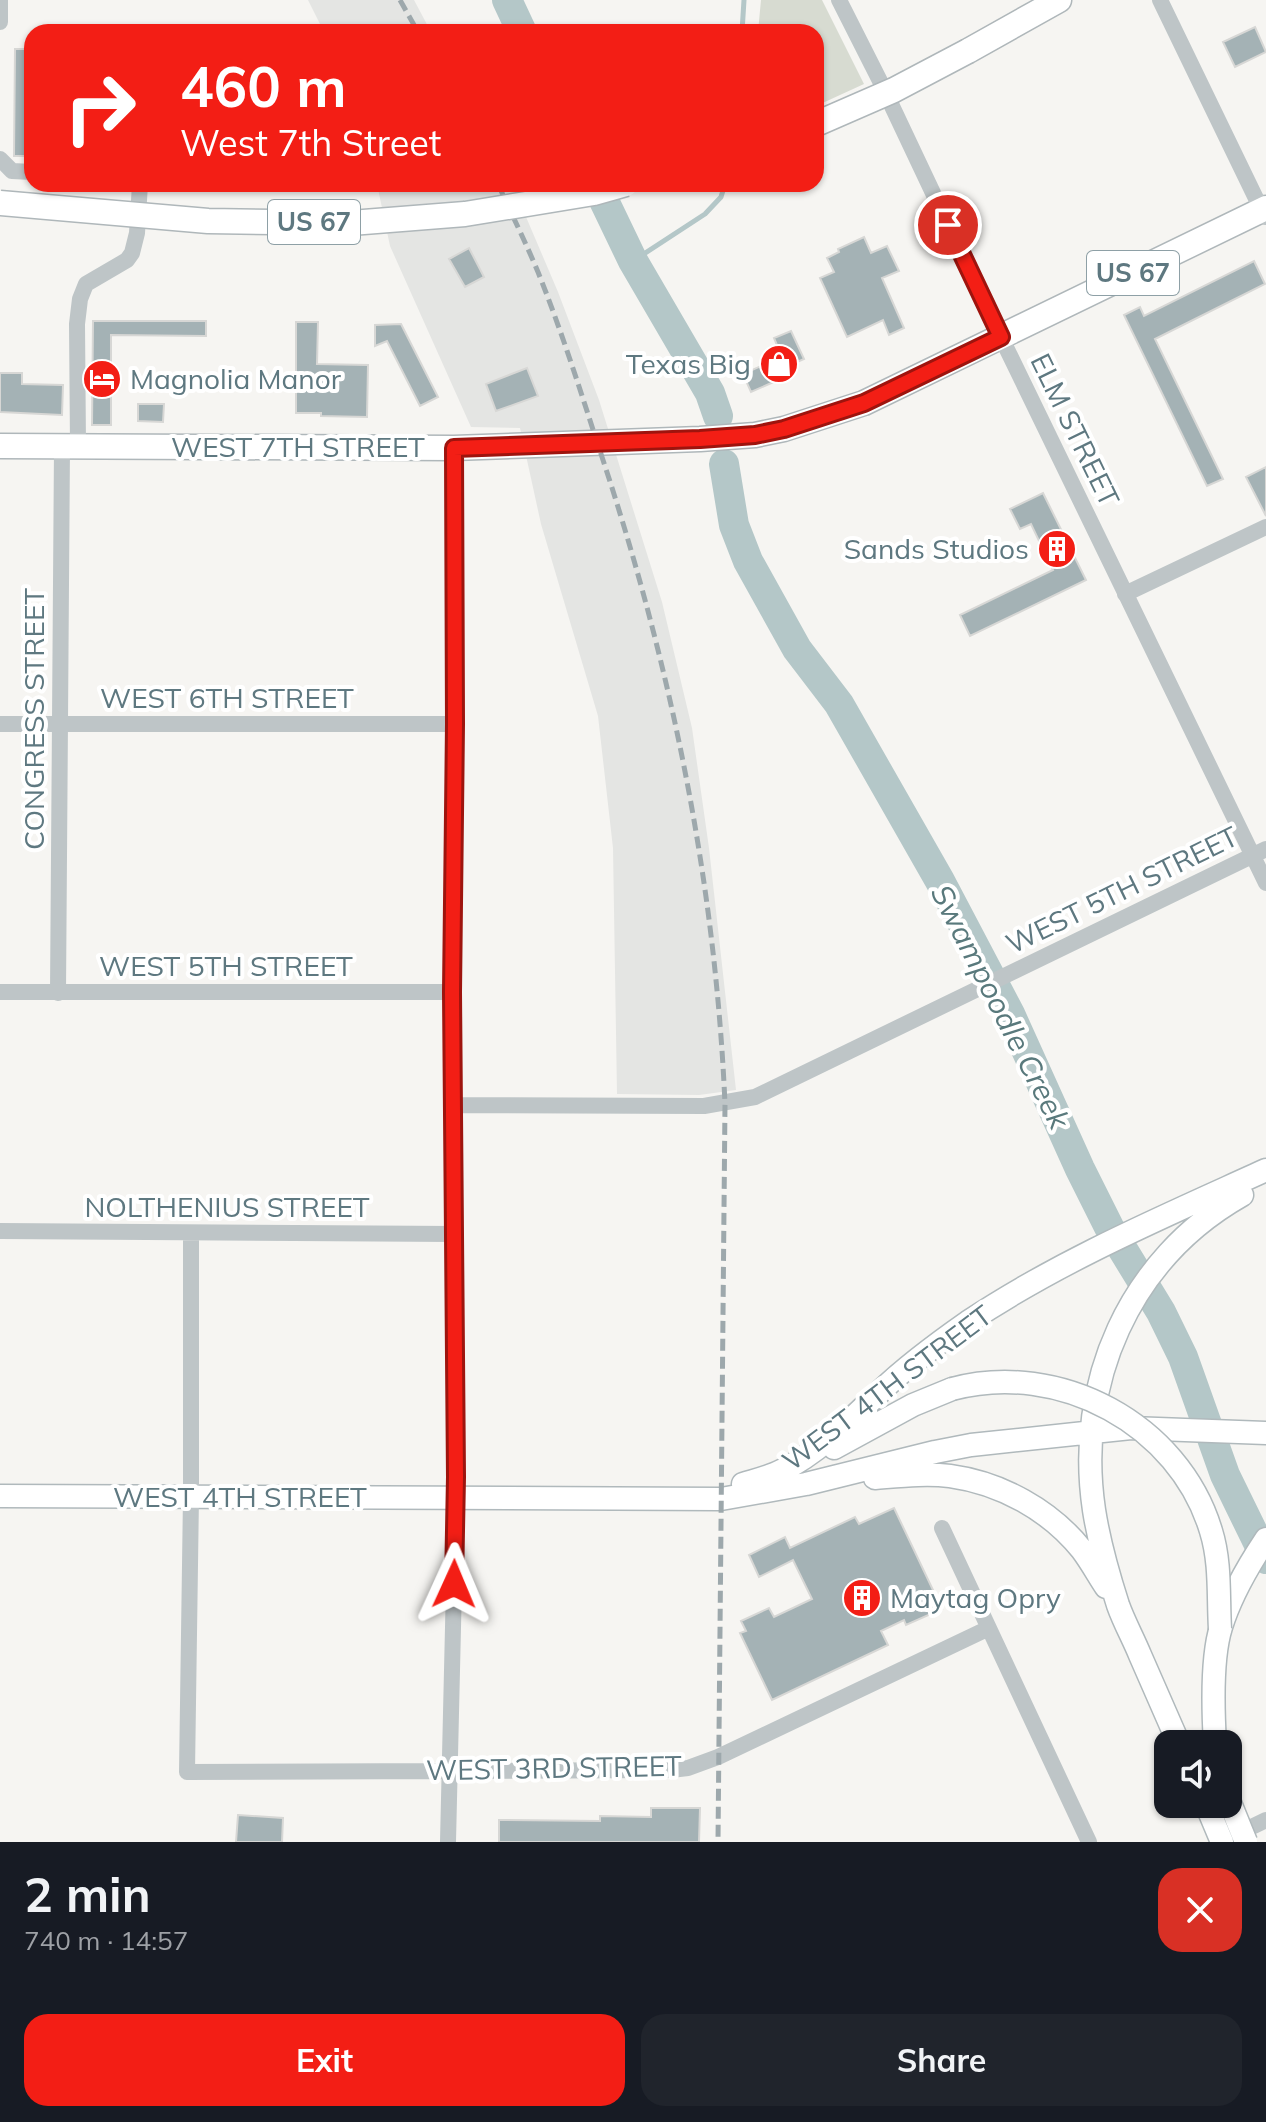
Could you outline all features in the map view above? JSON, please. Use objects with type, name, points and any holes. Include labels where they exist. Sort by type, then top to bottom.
[{"type":"main road","points":[[824,121],[894,90],[1059,0]]},
{"type":"main road","name":"US 67","points":[[0,203],[208,221],[351,223],[465,214],[598,192]]},
{"type":"main road","name":"WEST 7TH STREET","points":[[0,446],[454,448],[755,435],[796,426],[864,403],[1265,212]]},
{"type":"main road","name":"WEST 4TH STREET","points":[[672,1499],[744,1484],[785,1469],[846,1425],[904,1371],[951,1334],[1010,1296],[1140,1227],[1266,1170]]},
{"type":"main road","points":[[1173,1730],[1119,1607],[1101,1544],[1094,1510],[1090,1455],[1099,1383],[1117,1330],[1141,1289],[1172,1249],[1200,1222],[1266,1178]]},
{"type":"main road","points":[[785,1469],[809,1461],[913,1405],[952,1389],[994,1381],[1047,1385],[1102,1405],[1131,1422],[1158,1445],[1191,1488],[1212,1533],[1218,1566],[1220,1629],[1214,1684],[1215,1730]]},
{"type":"main road","points":[[806,1484],[962,1447],[1092,1432],[1131,1428],[1264,1433]]},
{"type":"main road","points":[[806,1484],[927,1475],[967,1479],[999,1489],[1032,1506],[1071,1538],[1083,1551],[1119,1607]]},
{"type":"main road","name":"WEST 4TH STREET","points":[[0,1496],[721,1499],[806,1484]]},
{"type":"main road","points":[[1220,1629],[1242,1577],[1266,1539]]},
{"type":"main road","points":[[1212,1818],[1222,1842]]},
{"type":"main road","points":[[1236,1818],[1246,1842]]},
{"type":"street","points":[[0,0],[0,22]]},
{"type":"street","name":"ELM STREET","points":[[839,0],[1125,594],[1260,853],[1266,883]]},
{"type":"street","points":[[1160,0],[1265,212]]},
{"type":"street","points":[[0,159],[12,171],[24,172]]},
{"type":"street","name":"CONGRESS STREET","points":[[58,993],[61,725],[77,324],[80,299],[86,284],[127,260],[132,253],[137,233],[140,192]]},
{"type":"street","points":[[448,1842],[456,1499],[452,992],[454,448]]},
{"type":"street","points":[[1125,594],[1266,527]]},
{"type":"street","name":"WEST 6TH STREET","points":[[0,724],[455,724]]},
{"type":"street","name":"WEST 5TH STREET","points":[[453,1105],[704,1106],[755,1097],[1260,853]]},
{"type":"street","name":"WEST 5TH STREET","points":[[0,992],[452,992]]},
{"type":"street","name":"NOLTHENIUS STREET","points":[[0,1231],[454,1234]]},
{"type":"street","points":[[191,1233],[191,1496]]},
{"type":"street","name":"WEST 3RD STREET","points":[[191,1496],[187,1772],[688,1768],[718,1757],[987,1629]]},
{"type":"street","points":[[942,1528],[1089,1842]]},
{"type":"street","points":[[1222,1842],[1266,1820]]},
{"type":"shaded area","points":[[308,0],[414,0],[427,24],[320,24]]},
{"type":"shaded area","points":[[761,0],[822,0],[864,84],[824,102],[824,24],[759,24]]},
{"type":"shaded area","points":[[379,192],[515,192],[558,292],[599,400],[662,602],[692,728],[736,1090],[699,1095],[617,1094],[613,848],[598,716],[541,524],[520,428],[471,427],[390,246]]},
{"type":"building","points":[[1255,27],[1266,52],[1235,67],[1223,42]]},
{"type":"building","points":[[15,49],[24,49],[24,156],[14,156]]},
{"type":"building","points":[[864,237],[871,253],[887,246],[899,271],[882,278],[904,328],[889,335],[883,320],[847,337],[820,278],[834,272],[827,258]]},
{"type":"building","points":[[469,248],[484,277],[465,287],[449,259]]},
{"type":"building","points":[[1254,261],[1265,284],[1155,339],[1223,479],[1207,486],[1124,315],[1140,307],[1144,316]]},
{"type":"building","name":"Magnolia Manor","points":[[93,321],[206,321],[206,336],[111,335],[111,425],[92,425]]},
{"type":"building","points":[[296,322],[318,322],[317,364],[368,365],[367,417],[296,413]]},
{"type":"building","points":[[401,324],[438,397],[420,406],[387,341],[375,346],[375,325]]},
{"type":"building","points":[[791,331],[804,359],[786,367],[774,338]]},
{"type":"building","points":[[777,359],[785,377],[751,392],[743,374]]},
{"type":"building","points":[[527,368],[538,396],[496,411],[486,384]]},
{"type":"building","points":[[0,373],[22,373],[22,384],[63,385],[62,415],[0,412]]},
{"type":"building","points":[[138,404],[164,404],[163,422],[138,421]]},
{"type":"building","points":[[1266,467],[1266,516],[1246,477]]},
{"type":"building","name":"Sands Studios","points":[[1043,493],[1086,580],[970,636],[960,615],[1053,570],[1031,524],[1020,529],[1010,509]]},
{"type":"building","points":[[894,1508],[942,1609],[906,1625],[904,1620],[881,1631],[888,1645],[772,1700],[740,1633],[746,1631],[741,1621],[769,1608],[774,1617],[812,1599],[793,1560],[759,1577],[749,1555],[785,1537],[790,1548],[855,1517],[859,1524]]},
{"type":"building","points":[[651,1808],[700,1808],[699,1842],[499,1842],[499,1820],[600,1821],[600,1816],[651,1817]]},
{"type":"building","points":[[238,1815],[283,1818],[282,1842],[236,1842]]},
{"type":"waterway","name":"Swampoodle Creek","points":[[507,0],[518,24]]},
{"type":"waterway","points":[[742,24],[744,0]]},
{"type":"waterway","name":"Swampoodle Creek","points":[[600,192],[633,261],[710,393],[718,416]]},
{"type":"waterway","points":[[633,261],[705,214],[723,192]]},
{"type":"waterway","name":"Swampoodle Creek","points":[[724,464],[734,525],[748,561],[797,649],[839,704],[940,881],[1010,1014],[1109,1227],[1161,1312],[1183,1357],[1225,1475],[1266,1559]]},
{"type":"railway","points":[[400,0],[414,24]]},
{"type":"railway","points":[[502,192],[538,272],[561,334],[646,602],[684,767],[711,934],[725,1104],[718,1842]]},
{"type":"place","name":"Texas Big","points":[[779,364]]},
{"type":"place","name":"Magnolia Manor","points":[[102,379]]},
{"type":"place","name":"Sands Studios","points":[[1057,549]]},
{"type":"place","name":"Maytag Opry","points":[[862,1598]]},
{"type":"route","points":[[454,1584],[454,448],[755,435],[819,419],[864,403],[1001,337],[948,225]]}]
